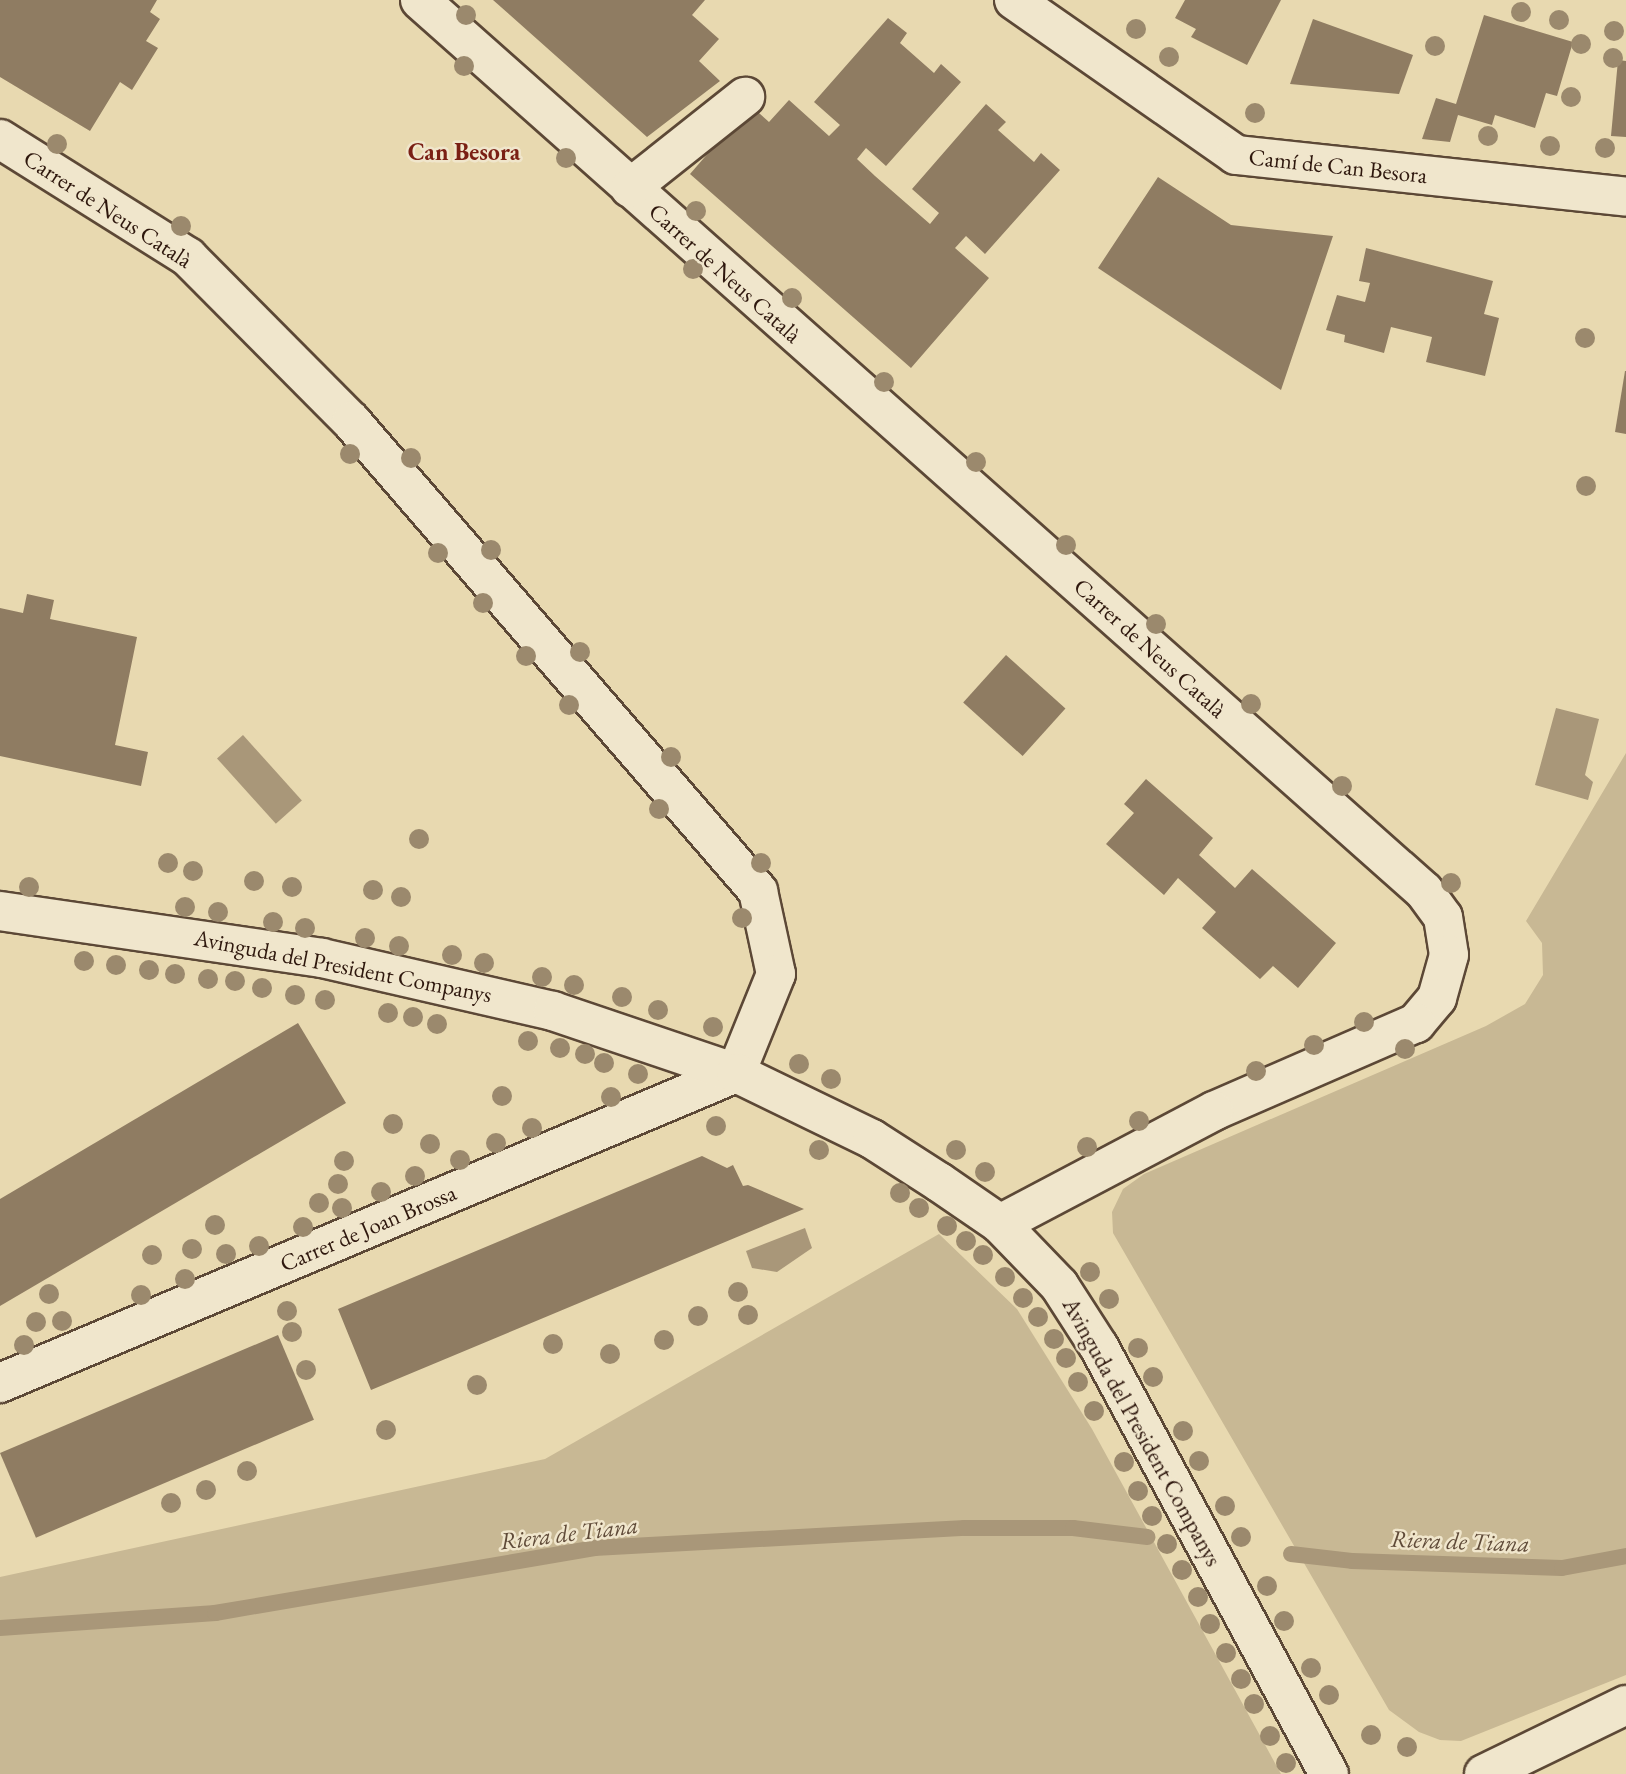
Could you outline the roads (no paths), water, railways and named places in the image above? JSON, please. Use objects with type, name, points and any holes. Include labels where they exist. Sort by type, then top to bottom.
[{"type":"street","name":"Carrer de Neus Català","points":[[420,0],[1414,882],[1443,917],[1449,955],[1437,998],[1416,1023],[1214,1111],[1000,1224]]},
{"type":"street","name":"Camí de Can Besora","points":[[1014,0],[1236,155],[1626,197]]},
{"type":"street","points":[[630,188],[745,97]]},
{"type":"street","name":"Carrer de Neus Català","points":[[0,139],[188,257],[351,421],[758,891],[776,974],[736,1073]]},
{"type":"street","name":"Avinguda del President Companys","points":[[0,911],[149,929],[413,975],[553,1011],[736,1073],[872,1139],[1000,1224],[1059,1285],[1099,1347],[1329,1774]]},
{"type":"street","name":"Carrer de Joan Brossa","points":[[0,1383],[736,1073]]},
{"type":"street","points":[[1484,1774],[1626,1705]]},
{"type":"waterway","name":"Riera de Tiana","points":[[0,1628],[215,1613],[594,1548],[965,1528],[1073,1528],[1147,1537]]},
{"type":"waterway","name":"Riera de Tiana","points":[[1291,1554],[1352,1561],[1562,1568],[1626,1556]]},
{"type":"district","name":"Can Besora","points":[[464,152]]}]
